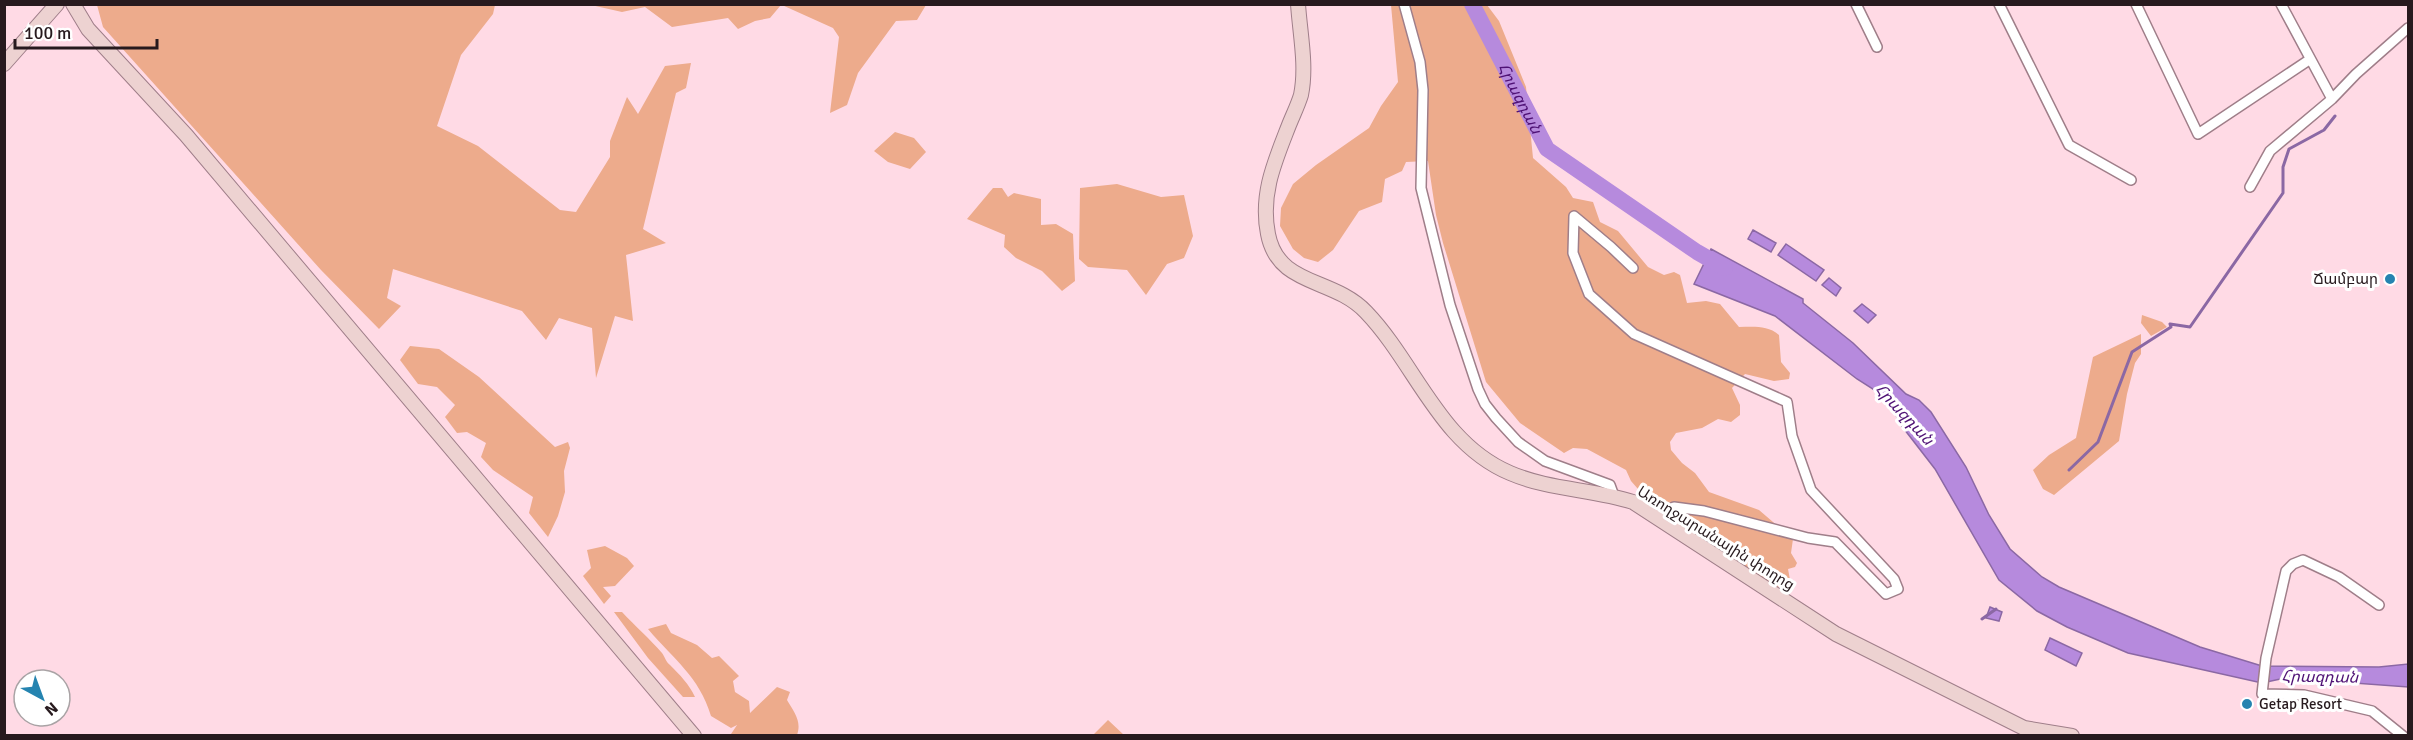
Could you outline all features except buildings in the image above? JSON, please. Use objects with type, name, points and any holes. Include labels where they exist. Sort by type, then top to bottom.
[{"type":"main road","points":[[4,64],[57,4]]},
{"type":"main road","points":[[73,4],[88,29],[194,144],[694,735]]},
{"type":"main road","name":"Առողջարանային փողոց","points":[[1298,4],[1304,70],[1300,96],[1269,174],[1264,203],[1272,250],[1281,265],[1296,274],[1347,295],[1366,311],[1448,426],[1487,459],[1509,473],[1633,502],[1836,634],[2025,728],[2072,735]]},
{"type":"street","points":[[1404,4],[1420,62],[1423,90],[1421,188],[1450,305],[1478,389],[1485,404],[1518,442],[1545,461],[1610,485],[1614,496]]},
{"type":"street","points":[[1856,4],[1877,47]]},
{"type":"street","points":[[1999,4],[2069,145],[2131,180]]},
{"type":"street","points":[[2136,4],[2198,134],[2309,60]]},
{"type":"street","points":[[2281,4],[2309,60],[2332,99]]},
{"type":"street","points":[[2250,187],[2270,151],[2332,99],[2355,74],[2409,28]]},
{"type":"street","points":[[1633,268],[1574,216],[1573,253],[1589,294],[1634,334],[1787,402],[1792,436],[1811,490],[1894,579],[1898,589],[1886,594],[1835,542],[1808,538],[1767,525],[1704,511],[1674,507],[1656,517]]},
{"type":"street","points":[[2379,605],[2339,577],[2302,560],[2293,564],[2286,571],[2264,666],[2262,694],[2304,695],[2372,711],[2403,735]]},
{"type":"shaded area","points":[[97,5],[495,5],[493,14],[461,55],[437,126],[478,146],[560,210],[576,212],[610,157],[610,141],[627,97],[638,114],[665,66],[691,63],[686,88],[676,93],[643,229],[666,243],[626,255],[633,321],[615,316],[596,378],[592,328],[559,318],[546,340],[522,311],[393,269],[387,298],[401,306],[379,329],[321,270],[103,27]]},
{"type":"shaded area","points":[[591,5],[781,5],[770,18],[755,21],[738,29],[728,18],[672,27],[645,7],[622,12]]},
{"type":"shaded area","points":[[782,5],[926,5],[917,20],[896,21],[858,73],[847,105],[830,113],[839,37],[833,28]]},
{"type":"shaded area","points":[[1391,5],[1487,5],[1499,21],[1526,87],[1533,158],[1566,187],[1573,198],[1593,202],[1600,222],[1618,231],[1648,267],[1664,275],[1674,272],[1680,275],[1687,303],[1706,301],[1720,304],[1739,327],[1765,328],[1779,335],[1781,362],[1790,373],[1789,379],[1774,381],[1745,374],[1732,388],[1740,405],[1740,415],[1731,422],[1718,419],[1702,428],[1676,433],[1670,442],[1671,450],[1695,473],[1709,492],[1759,510],[1793,539],[1791,553],[1797,563],[1795,567],[1788,569],[1791,585],[1776,587],[1690,529],[1648,489],[1638,489],[1626,470],[1587,449],[1573,448],[1564,453],[1520,423],[1486,382],[1443,243],[1436,215],[1428,161],[1406,162],[1402,171],[1385,179],[1382,202],[1359,211],[1333,250],[1318,262],[1304,258],[1293,249],[1280,226],[1281,208],[1293,184],[1369,128],[1398,82]]},
{"type":"shaded area","points":[[895,132],[914,138],[926,152],[910,169],[888,162],[874,151]]},
{"type":"shaded area","points":[[1117,184],[1161,197],[1184,195],[1193,236],[1184,258],[1167,264],[1146,295],[1127,270],[1088,267],[1079,259],[1080,188]]},
{"type":"shaded area","points":[[993,188],[1002,188],[1008,197],[1014,193],[1041,199],[1041,225],[1056,224],[1073,234],[1075,281],[1062,291],[1042,271],[1016,258],[1004,247],[1005,235],[967,219]]},
{"type":"shaded area","points":[[2142,315],[2162,322],[2167,327],[2151,336],[2141,323]]},
{"type":"shaded area","points":[[2141,334],[2141,354],[2135,363],[2127,394],[2119,441],[2054,495],[2043,489],[2033,470],[2049,455],[2076,438],[2093,357]]},
{"type":"shaded area","points":[[410,346],[439,349],[479,377],[555,447],[568,442],[570,448],[564,471],[565,492],[558,516],[548,537],[529,513],[533,497],[493,470],[481,457],[486,443],[467,432],[457,433],[445,417],[455,405],[437,387],[418,384],[400,360]]},
{"type":"shaded area","points":[[605,546],[627,558],[634,566],[615,586],[603,587],[611,596],[604,604],[583,576],[591,568],[587,550]]},
{"type":"shaded area","points":[[614,612],[622,612],[653,643],[681,676],[695,697],[683,697],[648,658]]},
{"type":"shaded area","points":[[666,624],[671,633],[697,645],[712,658],[719,656],[739,676],[733,681],[735,692],[749,701],[750,713],[777,687],[790,692],[787,700],[798,721],[797,735],[732,735],[737,725],[731,728],[711,716],[693,679],[648,629]]},
{"type":"shaded area","points":[[1108,720],[1124,735],[1093,735]]},
{"type":"water","points":[[1753,230],[1776,243],[1771,252],[1748,239]]},
{"type":"water","points":[[1786,244],[1824,270],[1816,281],[1778,255]]},
{"type":"water","points":[[1711,249],[1803,299],[1803,303],[1853,343],[1906,394],[1919,400],[1931,412],[1966,467],[1989,515],[2010,549],[2042,577],[2059,587],[2200,647],[2262,666],[2379,667],[2408,664],[2408,687],[2285,678],[2262,683],[2128,653],[2067,627],[2037,611],[1999,580],[1935,469],[1901,425],[1895,413],[1873,389],[1775,316],[1694,284]]},
{"type":"water","points":[[1829,278],[1841,288],[1836,296],[1822,285]]},
{"type":"water","points":[[1862,304],[1876,315],[1868,323],[1854,311]]},
{"type":"water","points":[[1990,607],[2002,612],[1999,621],[1986,618]]},
{"type":"water","points":[[2050,638],[2082,653],[2076,666],[2045,650]]},
{"type":"waterway","name":"Հրազդան","points":[[1472,4],[1547,149],[1697,252],[1725,268]]},
{"type":"waterway","points":[[2069,470],[2098,442],[2132,352],[2171,327],[2170,324],[2190,327],[2283,193],[2283,167],[2289,149],[2324,130],[2335,116]]},
{"type":"waterway","points":[[1982,619],[1996,609]]},
{"type":"place","name":"Ճամբար","points":[[2390,279]]},
{"type":"place","name":"Getap Resort","points":[[2247,704]]}]
